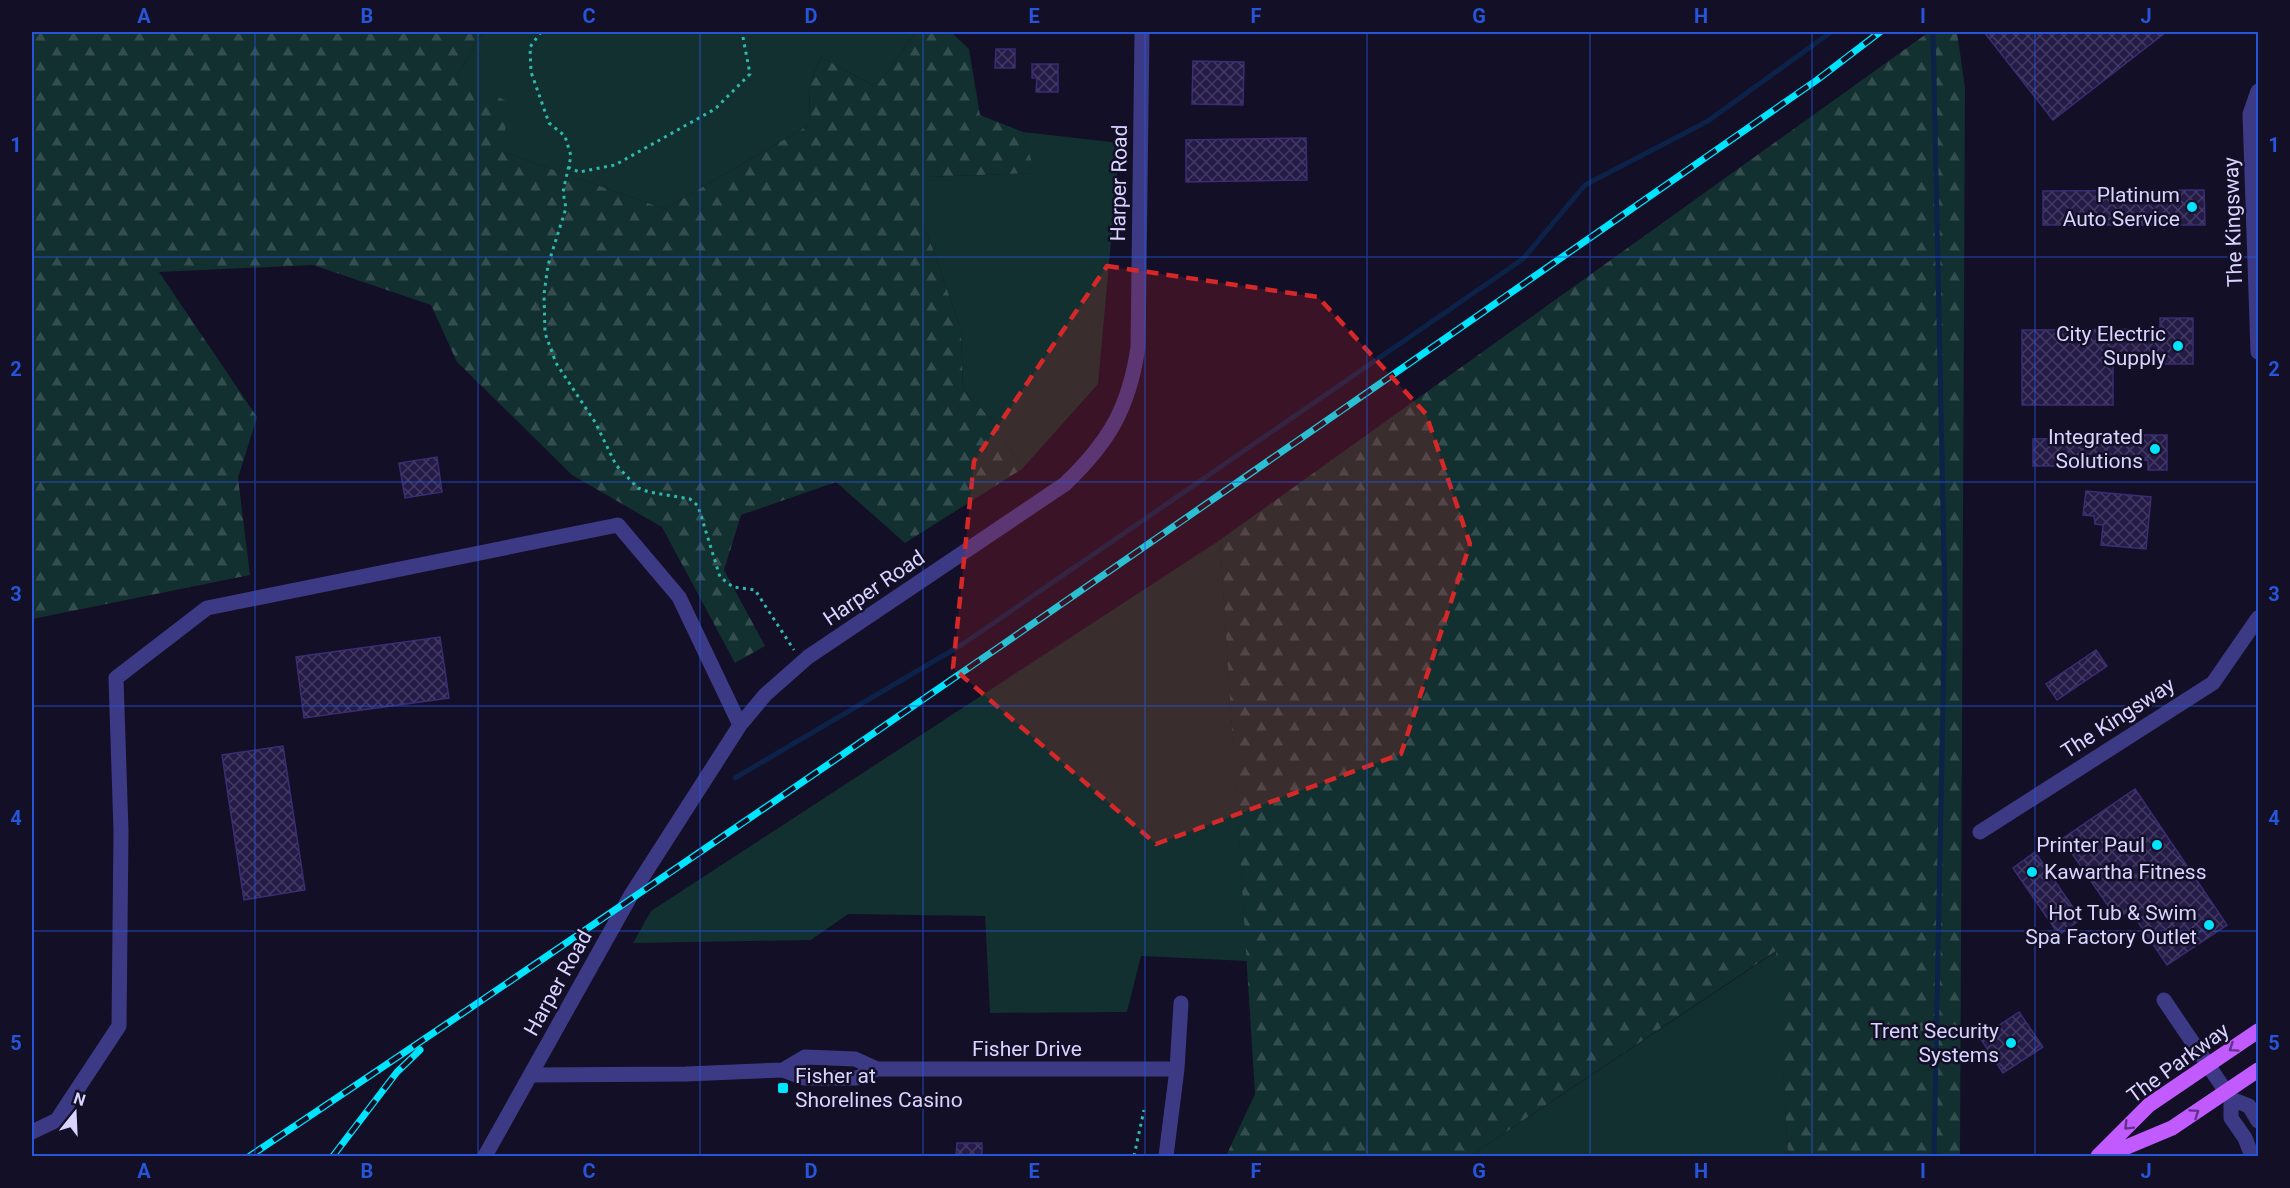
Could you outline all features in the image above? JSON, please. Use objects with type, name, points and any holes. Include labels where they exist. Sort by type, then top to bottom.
[{"type":"main road","name":"The Parkway","points":[[2097,1156],[2149,1105],[2259,1031]]},
{"type":"main road","points":[[2105,1156],[2172,1128],[2229,1095],[2259,1070]]},
{"type":"street","name":"Harper Road","points":[[484,1156],[631,895],[740,725],[765,695],[808,657],[1065,484],[1088,462],[1120,415],[1128,393],[1138,347],[1142,32]]},
{"type":"street","name":"The Kingsway","points":[[2259,91],[2250,114],[2259,352]]},
{"type":"street","points":[[32,1132],[57,1120],[119,1026],[121,831],[116,678],[207,608],[618,525],[679,597],[740,725]]},
{"type":"street","name":"The Kingsway","points":[[1980,832],[2213,683],[2259,618]]},
{"type":"street","points":[[2164,1000],[2229,1095],[2249,1106],[2259,1121]]},
{"type":"street","points":[[1166,1156],[1181,1003]]},
{"type":"street","name":"Fisher Drive","points":[[531,1075],[687,1074],[783,1070],[804,1078],[857,1078],[876,1069],[1176,1069]]},
{"type":"street","points":[[2229,1095],[2231,1118],[2245,1138],[2252,1156]]},
{"type":"path","points":[[541,32],[530,47],[531,72],[549,123],[565,136],[571,156],[563,192],[566,208],[548,265],[544,294],[545,333],[556,363],[595,422],[616,465],[638,488],[690,499],[698,506],[720,577],[733,587],[755,590],[795,652]]},
{"type":"path","points":[[568,167],[579,172],[615,165],[715,109],[750,74],[742,32]]},
{"type":"path","points":[[1134,1156],[1144,1110]]},
{"type":"highlighted area","points":[[1107,266],[1318,297],[1426,414],[1470,544],[1401,754],[1156,844],[953,668],[974,461]]},
{"type":"green space","points":[[32,32],[483,32],[457,76],[508,102],[503,152],[665,209],[809,125],[810,83],[821,57],[876,87],[916,32],[951,32],[969,49],[980,115],[1023,132],[1035,173],[926,177],[926,230],[961,329],[963,390],[995,422],[1022,469],[905,543],[836,482],[741,515],[724,570],[765,646],[735,663],[662,527],[572,475],[457,362],[431,305],[313,265],[159,272],[257,417],[238,478],[250,575],[32,619]]},
{"type":"green space","points":[[483,32],[916,32],[876,87],[821,57],[810,83],[809,125],[665,209],[503,152],[457,76]]},
{"type":"green space","points":[[1929,32],[1957,32],[1965,88],[1960,1156],[1788,1156],[1776,951],[1470,1156],[1226,1156],[1255,1094],[1220,540]]},
{"type":"green space","points":[[1023,132],[1120,143],[1098,384],[1022,469],[995,422],[963,390],[961,329],[926,230],[926,177],[1034,173]]},
{"type":"green space","points":[[1220,540],[1247,961],[1141,956],[1127,1012],[990,1013],[985,916],[848,914],[811,940],[633,943],[651,911]]},
{"type":"green space","points":[[1777,951],[1788,1156],[1470,1156]]},
{"type":"building","points":[[1984,32],[2166,32],[2053,120]]},
{"type":"building","points":[[996,49],[1015,49],[1015,68],[995,68]]},
{"type":"building","points":[[1193,61],[1244,62],[1243,105],[1192,104]]},
{"type":"building","points":[[1032,64],[1058,64],[1058,92],[1036,92],[1037,78],[1032,78]]},
{"type":"building","points":[[1306,138],[1307,180],[1186,182],[1186,140]]},
{"type":"building","points":[[2204,190],[2205,225],[2043,225],[2043,191]]},
{"type":"building","points":[[2160,318],[2193,318],[2193,364],[2113,364],[2113,405],[2022,405],[2022,330],[2160,329]]},
{"type":"building","points":[[2082,435],[2167,435],[2167,470],[2148,470],[2148,460],[2085,461],[2085,466],[2033,466],[2033,439],[2082,438]]},
{"type":"building","points":[[437,457],[442,492],[405,498],[399,463]]},
{"type":"building","points":[[2086,491],[2151,497],[2146,549],[2101,545],[2103,525],[2095,524],[2094,516],[2083,515]]},
{"type":"building","points":[[440,637],[449,698],[304,718],[296,657]]},
{"type":"building","points":[[2096,650],[2107,666],[2057,700],[2046,684]]},
{"type":"building","points":[[283,746],[305,890],[244,900],[222,755]]},
{"type":"building","points":[[2135,789],[2227,925],[2167,965],[2130,910],[2117,919],[2062,839]]},
{"type":"building","points":[[2035,852],[2081,919],[2059,935],[2013,868]]},
{"type":"building","points":[[2019,1012],[2043,1047],[2003,1073],[1980,1038]]},
{"type":"building","points":[[957,1143],[982,1143],[982,1156],[956,1156]]},
{"type":"waterway","points":[[735,778],[963,644],[1523,259],[1585,185],[1708,121],[1831,32]]},
{"type":"waterway","points":[[1933,32],[1945,601],[1934,1156]]},
{"type":"railway","points":[[250,1156],[1036,622],[1817,80],[1880,32]]},
{"type":"railway","points":[[333,1156],[397,1072],[420,1050]]},
{"type":"place","name":"Platinum Auto Service","points":[[2192,207]]},
{"type":"place","name":"City Electric Supply","points":[[2178,346]]},
{"type":"place","name":"Integrated Solutions","points":[[2155,449]]},
{"type":"place","name":"Printer Paul","points":[[2157,845]]},
{"type":"place","name":"Kawartha Fitness","points":[[2032,872]]},
{"type":"place","name":"Hot Tub & Swim Spa Factory Outlet","points":[[2209,925]]},
{"type":"place","name":"Trent Security Systems","points":[[2011,1043]]},
{"type":"place","name":"Fisher at Shorelines Casino","points":[[783,1088]]}]
